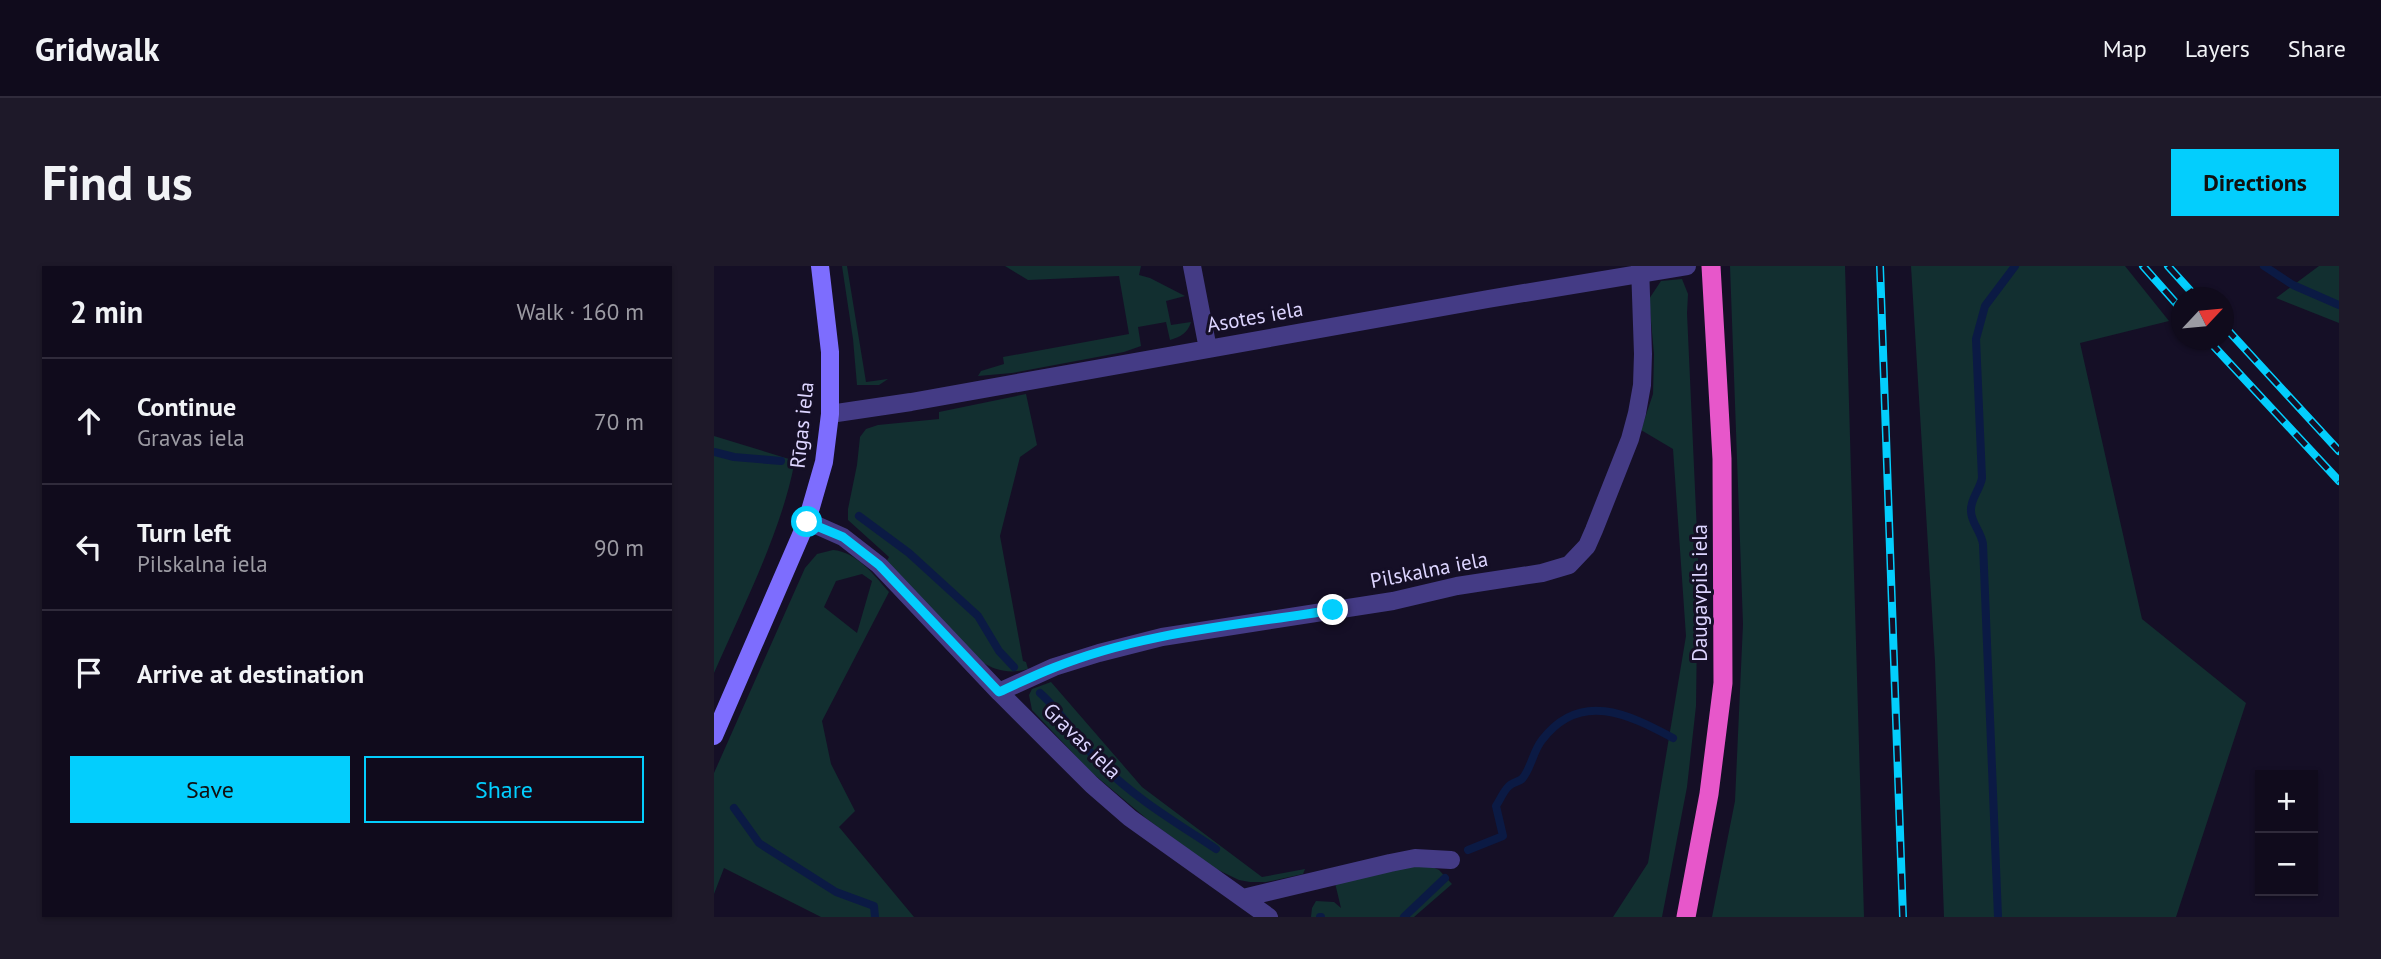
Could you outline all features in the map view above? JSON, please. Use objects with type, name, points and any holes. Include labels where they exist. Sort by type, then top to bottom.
[{"type":"highway","name":"Daugavpils iela","points":[[1686,917],[1709,794],[1723,682],[1722,459],[1711,266]]},
{"type":"main road","name":"Rīgas iela","points":[[714,736],[807,522],[824,462],[830,414],[830,352],[820,266]]},
{"type":"street","points":[[1192,266],[1208,349]]},
{"type":"street","name":"Asotes iela","points":[[830,414],[911,402],[1640,270],[1687,266]]},
{"type":"street","name":"Pilskalna iela","points":[[999,692],[1054,667],[1162,638],[1393,601],[1457,586],[1542,573],[1569,565],[1587,546],[1630,439],[1637,413],[1642,385],[1643,354],[1640,270]]},
{"type":"street","name":"Gravas iela","points":[[807,522],[843,537],[879,565],[999,692],[1130,818],[1269,917]]},
{"type":"street","points":[[1243,898],[1415,858],[1451,860]]},
{"type":"green space","points":[[842,266],[847,266],[866,382],[888,379],[879,385],[857,385]]},
{"type":"green space","points":[[1005,266],[1141,266],[1139,275],[1185,296],[1166,301],[1171,325],[1191,322],[1183,334],[1170,340],[1166,322],[1138,327],[1141,346],[1124,352],[1012,373],[978,376],[981,371],[1004,364],[1003,357],[1129,334],[1119,276],[1028,280]]},
{"type":"green space","points":[[1730,266],[1845,266],[1864,917],[1712,917],[1735,801],[1743,624]]},
{"type":"green space","points":[[1911,266],[2125,266],[2169,321],[2080,343],[2142,619],[2246,703],[2176,917],[1944,917],[1935,661]]},
{"type":"green space","points":[[2319,266],[2339,266],[2339,323],[2276,298]]},
{"type":"green space","points":[[1682,279],[1688,294],[1698,555],[1696,706],[1687,787],[1662,917],[1613,917],[1648,863],[1686,636],[1673,449],[1641,430],[1653,394],[1654,354],[1649,299],[1661,281]]},
{"type":"green space","points":[[1026,394],[1037,445],[1020,457],[1000,536],[1023,661],[1028,669],[1010,671],[993,668],[982,662],[886,562],[889,557],[848,520],[848,509],[860,437],[866,429],[878,425],[939,419],[939,412]]},
{"type":"green space","points":[[714,436],[789,459],[794,465],[770,543],[714,673]]},
{"type":"green space","points":[[833,550],[850,555],[864,565],[889,592],[822,721],[831,764],[855,811],[839,827],[914,917],[821,917],[724,868],[714,894],[714,773],[805,568],[817,554]],"holes":[[[862,574],[872,581],[857,633],[824,607],[836,581]]]},
{"type":"green space","points":[[1051,682],[1142,787],[1262,877],[1305,869],[1303,874],[1266,882],[1239,880],[1214,868],[1147,819],[1091,772],[1032,710],[1029,695],[1032,689]]},
{"type":"green space","points":[[1430,866],[1439,870],[1452,884],[1414,917],[1311,917],[1316,901],[1334,902],[1341,908],[1335,883],[1405,867]]},
{"type":"waterway","points":[[1998,917],[1983,544],[1971,515],[1971,507],[1982,478],[1976,339],[1985,306],[2015,266]]},
{"type":"waterway","points":[[2264,266],[2293,285],[2339,305]]},
{"type":"waterway","points":[[714,452],[734,457],[781,461]]},
{"type":"waterway","points":[[859,516],[909,553],[978,616],[999,651],[1014,667]]},
{"type":"waterway","points":[[1040,693],[1094,757],[1116,778],[1157,810],[1216,849]]},
{"type":"waterway","points":[[1468,850],[1503,836],[1496,806],[1509,786],[1525,775],[1542,740],[1572,715],[1605,711],[1639,721],[1673,738]]},
{"type":"waterway","points":[[734,808],[759,843],[836,892],[874,906],[875,917]]},
{"type":"waterway","points":[[1404,917],[1445,878]]},
{"type":"railway","points":[[1880,266],[1903,917]]},
{"type":"railway","points":[[2143,266],[2171,298]]},
{"type":"railway","points":[[2168,266],[2187,287]]},
{"type":"railway","points":[[2234,337],[2339,451]]},
{"type":"railway","points":[[2217,350],[2339,481]]},
{"type":"route","points":[[807,522],[833,532],[860,548],[999,692],[1054,667],[1164,637],[1333,610]]}]
